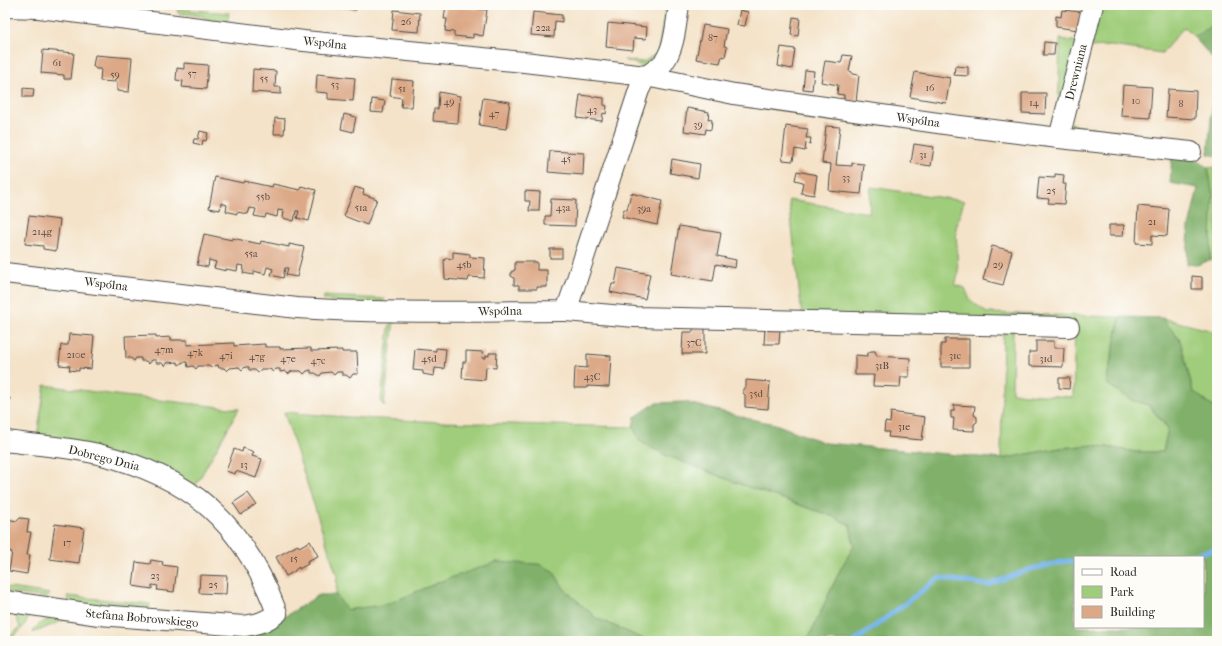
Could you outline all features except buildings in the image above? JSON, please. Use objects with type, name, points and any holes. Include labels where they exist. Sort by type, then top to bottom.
[{"type":"street","points":[[566,311],[639,90],[646,76],[657,69],[664,62],[670,50],[679,5]]},
{"type":"street","name":"Drewniana","points":[[1059,138],[1093,5]]},
{"type":"street","name":"Wspólna","points":[[5,7],[39,8],[304,41],[524,62],[646,76],[734,94],[952,125],[1191,152]]},
{"type":"street","name":"Wspólna","points":[[5,273],[289,307],[330,310],[384,312],[566,311],[635,317],[1069,327]]},
{"type":"street","name":"Dobrego Dnia","points":[[5,440],[97,454],[144,468],[172,480],[191,493],[228,524],[236,534],[268,589],[277,613]]},
{"type":"street","name":"Stefana Bobrowskiego","points":[[5,601],[99,615],[244,626],[268,621],[277,613]]},
{"type":"green space","points":[[666,5],[673,5],[664,48],[646,67],[624,60],[643,62],[658,53]]},
{"type":"green space","points":[[1097,5],[1217,5],[1217,22],[1194,37],[1184,27],[1162,53],[1111,46],[1086,47]]},
{"type":"green space","points":[[177,9],[229,13],[227,24],[212,22],[201,16],[178,13]]},
{"type":"green space","points":[[1217,22],[1217,156],[1208,154],[1216,62],[1194,37]]},
{"type":"green space","points":[[1060,39],[1078,42],[1058,120]]},
{"type":"green space","points":[[1070,122],[1077,126],[1135,133],[1134,142],[1071,131]]},
{"type":"green space","points":[[1172,156],[1197,160],[1208,168],[1213,195],[1210,260],[1197,265],[1187,264],[1189,227],[1198,188],[1170,183]]},
{"type":"green space","points":[[1217,167],[1217,261],[1210,260],[1213,195],[1208,168]]},
{"type":"green space","points":[[871,187],[964,201],[956,227],[958,275],[955,285],[965,288],[970,300],[987,313],[1120,317],[1106,383],[1131,400],[1148,405],[1168,429],[1163,452],[1137,452],[1094,445],[1060,448],[1001,459],[1003,331],[1013,330],[1012,393],[1073,397],[1075,324],[802,316],[789,200],[869,213]]},
{"type":"green space","points":[[324,296],[385,299],[379,306],[324,300]]},
{"type":"green space","points":[[1120,317],[1162,318],[1180,340],[1193,391],[1217,410],[1217,641],[798,641],[809,637],[841,568],[854,546],[850,525],[834,517],[740,484],[665,455],[641,442],[633,427],[635,417],[656,403],[685,402],[775,424],[825,443],[1001,459],[1060,448],[1094,445],[1137,452],[1163,452],[1168,428],[1149,405],[1131,400],[1106,383]]},
{"type":"green space","points":[[1162,318],[1217,332],[1217,410],[1193,391],[1180,340]]},
{"type":"green space","points":[[394,319],[384,406],[381,402],[389,328],[392,320]]},
{"type":"green space","points":[[45,385],[123,396],[239,409],[193,490],[37,437]]},
{"type":"green space","points":[[284,412],[415,421],[633,427],[641,442],[665,455],[740,484],[834,517],[850,525],[854,546],[841,568],[809,637],[798,641],[648,641],[596,618],[565,590],[553,571],[444,580],[388,604],[346,610],[336,595],[337,576]]},
{"type":"green space","points":[[496,562],[539,564],[553,571],[565,590],[596,618],[648,641],[251,641],[250,633],[273,624],[319,595],[336,595],[347,610],[388,604],[444,580]]},
{"type":"green space","points":[[5,587],[50,594],[47,598],[5,592]]},
{"type":"green space","points":[[67,596],[150,604],[149,609],[144,614],[70,602]]},
{"type":"green space","points":[[5,605],[23,611],[27,618],[23,627],[9,641],[5,641],[20,627],[15,615],[5,613]]},
{"type":"green space","points":[[53,617],[153,627],[64,620],[33,633],[38,625]]},
{"type":"waterway","points":[[1187,556],[1217,549]]},
{"type":"waterway","points":[[855,641],[939,578],[988,585],[1031,569],[1067,561],[1074,561]]}]
